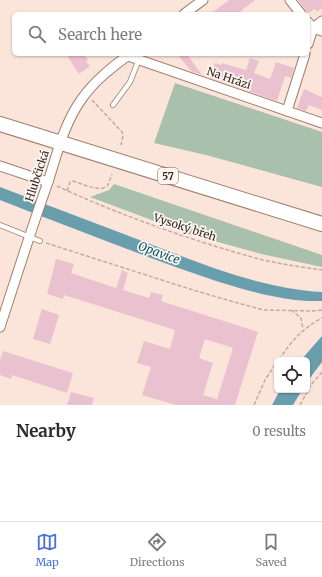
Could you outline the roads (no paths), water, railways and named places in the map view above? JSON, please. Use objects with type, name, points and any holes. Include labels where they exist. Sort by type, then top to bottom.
[{"type":"main road","name":"57","points":[[0,124],[322,224]]},
{"type":"street","points":[[187,12],[203,0]]},
{"type":"street","points":[[290,0],[299,12]]},
{"type":"street","points":[[310,38],[314,27],[322,21]]},
{"type":"street","name":"Hlubčická","points":[[0,327],[46,185],[73,113],[84,96],[103,75],[128,56]]},
{"type":"street","name":"Na Hrázi","points":[[131,56],[322,123]]},
{"type":"street","points":[[287,111],[304,56]]},
{"type":"street","points":[[0,166],[46,185]]},
{"type":"lane","points":[[113,105],[130,82],[139,60]]},
{"type":"lane","points":[[0,225],[31,233],[40,241]]},
{"type":"water","name":"Opavice","points":[[0,187],[234,275],[277,286],[322,292],[322,301],[305,301],[276,297],[222,283],[186,271],[0,200]]},
{"type":"water","points":[[322,336],[322,362],[310,378],[310,357],[304,357]]},
{"type":"water","points":[[278,393],[300,393],[293,405],[272,405]]}]
